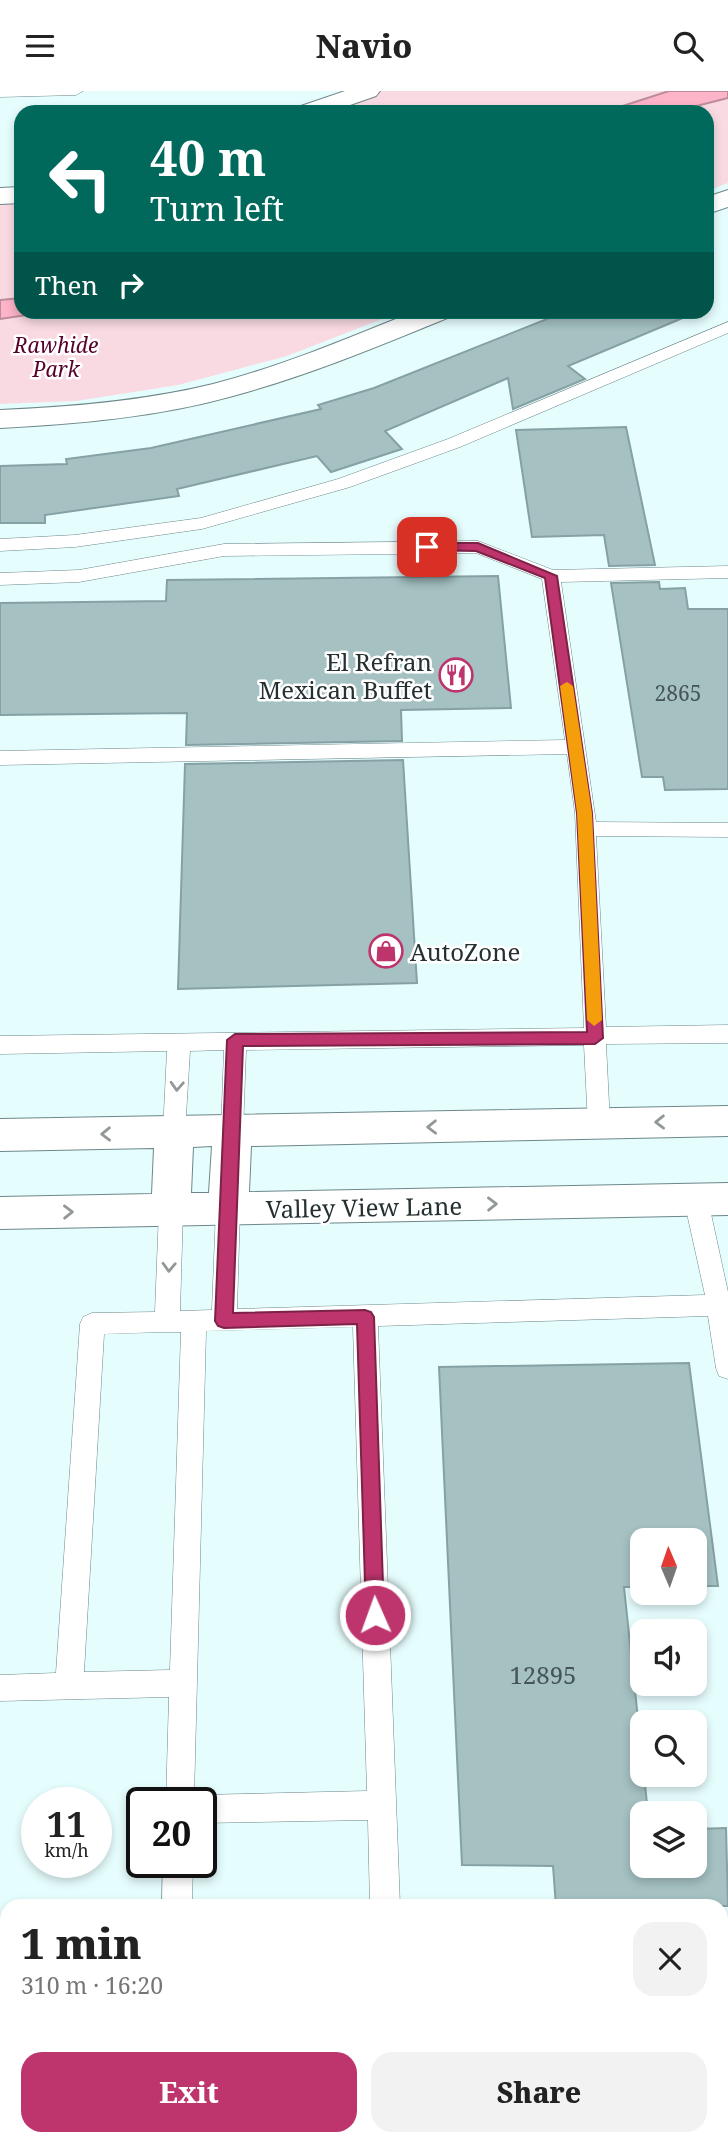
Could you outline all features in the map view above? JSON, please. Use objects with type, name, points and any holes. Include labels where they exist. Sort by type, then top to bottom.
[{"type":"main road","points":[[327,105],[368,91]]},
{"type":"main road","points":[[0,419],[35,418],[140,405],[221,390],[317,360],[420,319]]},
{"type":"main road","points":[[0,1135],[728,1121]]},
{"type":"main road","points":[[228,1210],[232,1131]]},
{"type":"main road","points":[[171,1211],[174,1132]]},
{"type":"main road","name":"Valley View Lane","points":[[0,1213],[712,1199]]},
{"type":"lane","points":[[0,93],[76,91]]},
{"type":"lane","points":[[0,545],[75,541],[202,523],[344,483],[454,443],[728,327]]},
{"type":"lane","points":[[0,579],[79,576],[224,550],[478,547],[551,576],[728,572]]},
{"type":"lane","points":[[551,576],[585,829],[599,1124]]},
{"type":"lane","points":[[0,758],[575,747]]},
{"type":"lane","points":[[585,829],[728,830]]},
{"type":"lane","points":[[0,1045],[728,1034]]},
{"type":"lane","points":[[232,1131],[235,1040]]},
{"type":"lane","points":[[174,1132],[179,1041]]},
{"type":"lane","points":[[712,1199],[728,1368]]},
{"type":"lane","points":[[224,1321],[228,1210]]},
{"type":"lane","points":[[167,1323],[171,1211]]},
{"type":"lane","points":[[69,1686],[92,1324],[723,1305]]},
{"type":"lane","points":[[365,1317],[385,1899]]},
{"type":"lane","points":[[180,1787],[194,1322]]},
{"type":"lane","points":[[0,1688],[183,1683]]},
{"type":"lane","points":[[217,1809],[381,1805]]},
{"type":"lane","points":[[177,1899],[178,1878]]},
{"type":"green space","points":[[381,91],[728,91],[728,183],[714,188],[714,105],[341,105]]},
{"type":"green space","name":"Rawhide Park","points":[[0,198],[14,198],[14,319],[382,319],[287,356],[178,385],[76,401],[0,404]]},
{"type":"shaded area","points":[[669,91],[728,91],[728,98],[700,105],[626,105]]},
{"type":"shaded area","points":[[14,299],[14,317],[0,319],[0,300]]},
{"type":"building","points":[[547,319],[680,319],[568,366],[585,379],[513,409],[508,378],[385,431],[402,449],[331,472],[317,456],[177,489],[179,496],[45,515],[45,523],[0,523],[0,466],[67,464],[66,459],[151,448],[321,409],[318,405],[374,388]]},
{"type":"building","points":[[626,427],[655,565],[609,566],[604,535],[532,537],[516,430]]},
{"type":"building","points":[[498,576],[511,708],[401,710],[402,741],[186,745],[187,713],[0,715],[0,603],[166,601],[167,580]]},
{"type":"building","points":[[659,582],[660,589],[685,588],[688,609],[728,609],[728,789],[665,790],[663,777],[642,777],[611,583]]},
{"type":"building","points":[[403,760],[417,983],[178,989],[185,764]]},
{"type":"building","points":[[689,1363],[718,1586],[707,1586],[707,1528],[630,1528],[630,1587],[624,1587],[630,1644],[630,1696],[636,1696],[637,1710],[630,1710],[630,1787],[645,1787],[647,1801],[630,1801],[630,1878],[707,1878],[707,1829],[726,1828],[728,1899],[555,1899],[553,1866],[462,1865],[439,1367]]},
{"type":"slow traffic","points":[[567,686],[584,813],[594,1020]]},
{"type":"place","name":"El Refran Mexican Buffet","points":[[456,675]]},
{"type":"place","name":"AutoZone","points":[[386,951]]},
{"type":"route","points":[[375,1615],[365,1317],[224,1321],[235,1040],[595,1038],[584,813],[551,576],[478,547],[427,547]]}]
